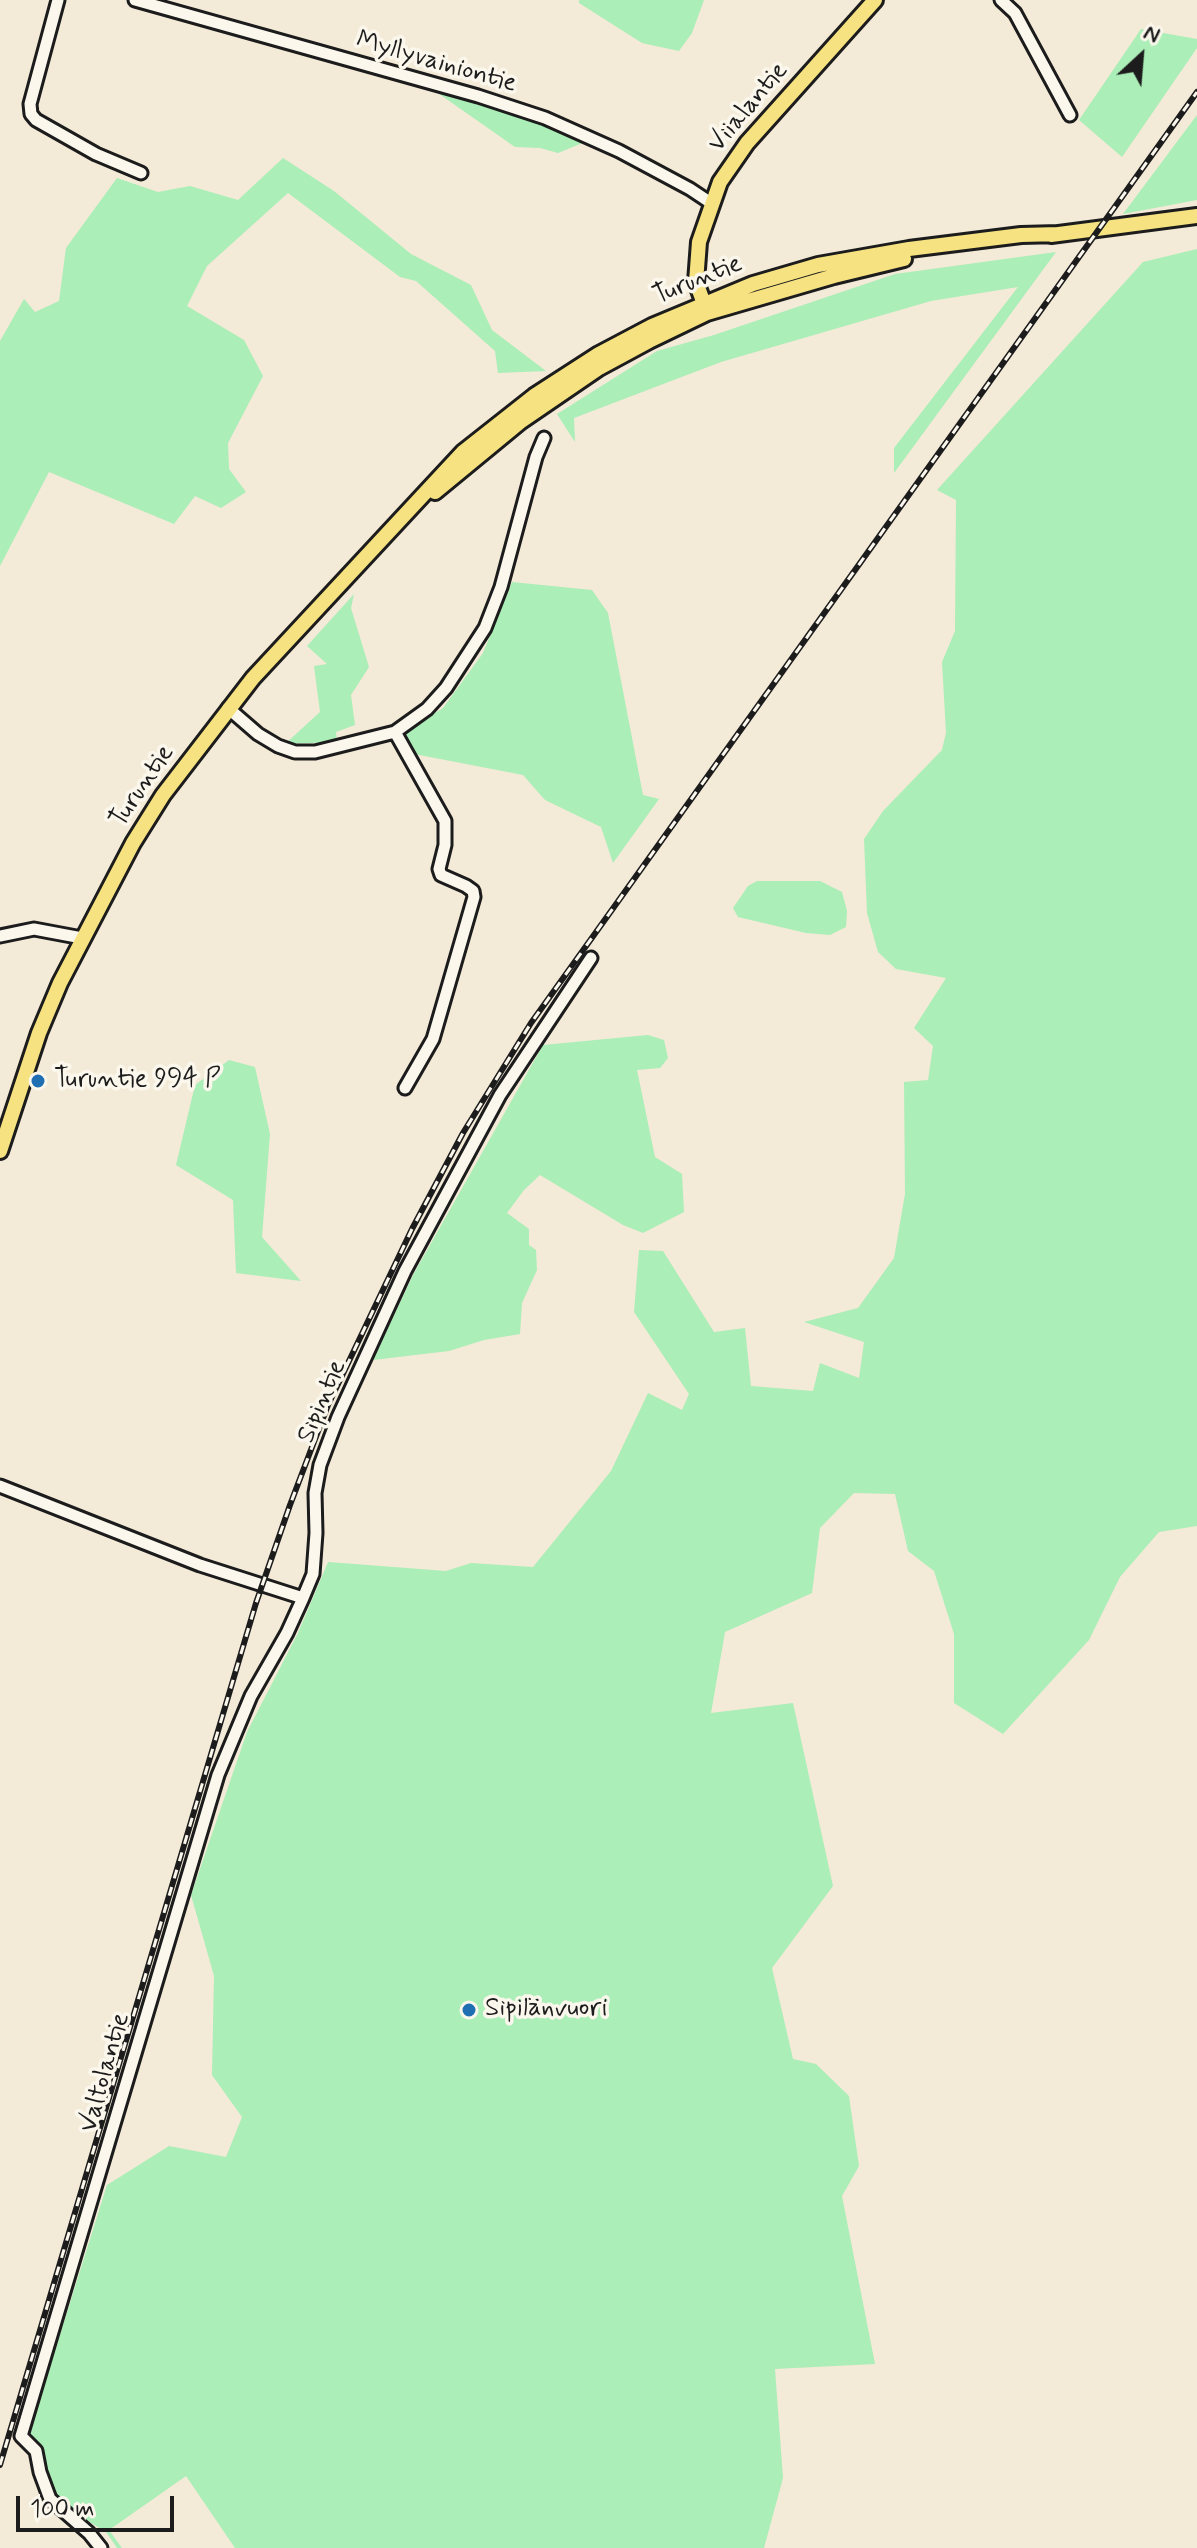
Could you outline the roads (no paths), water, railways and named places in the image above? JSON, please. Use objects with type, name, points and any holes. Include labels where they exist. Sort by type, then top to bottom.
[{"type":"main road","name":"Viialantie","points":[[705,308],[696,282],[699,242],[720,182],[747,143],[875,0]]},
{"type":"main road","name":"Turuntie","points":[[0,1151],[39,1033],[82,938],[141,831],[228,708],[463,452],[559,378],[652,326],[705,308],[753,284],[853,258],[982,239],[1059,234],[1197,216]]},
{"type":"street","points":[[58,0],[30,104],[31,114],[36,120],[96,154],[141,173]]},
{"type":"street","name":"Myllyvainiontie","points":[[135,0],[478,96],[545,118],[619,151],[711,203]]},
{"type":"street","points":[[1007,2],[1070,115]]},
{"type":"street","points":[[228,708],[258,734],[295,752],[315,752],[395,732],[427,709],[446,688],[485,628],[501,587],[536,457],[544,438]]},
{"type":"street","points":[[395,732],[445,821],[445,845],[439,869],[441,875],[466,886],[473,891],[474,897],[433,1039],[405,1088]]},
{"type":"street","points":[[0,936],[34,929],[82,938]]},
{"type":"street","name":"Sipintie","points":[[303,1598],[313,1574],[315,1493],[320,1465],[338,1417],[405,1271],[500,1095],[591,958]]},
{"type":"street","points":[[0,1486],[200,1565],[303,1598]]},
{"type":"street","name":"Valtolantie","points":[[101,2548],[89,2533],[50,2499],[36,2451],[21,2436],[218,1775],[251,1696],[303,1598]]},
{"type":"railway","points":[[0,2465],[256,1603],[328,1405],[412,1229],[463,1133],[531,1023],[1197,92]]},
{"type":"place","name":"Turuntie 994 P","points":[[38,1081]]},
{"type":"place","name":"Sipilänvuori","points":[[469,2010]]}]
